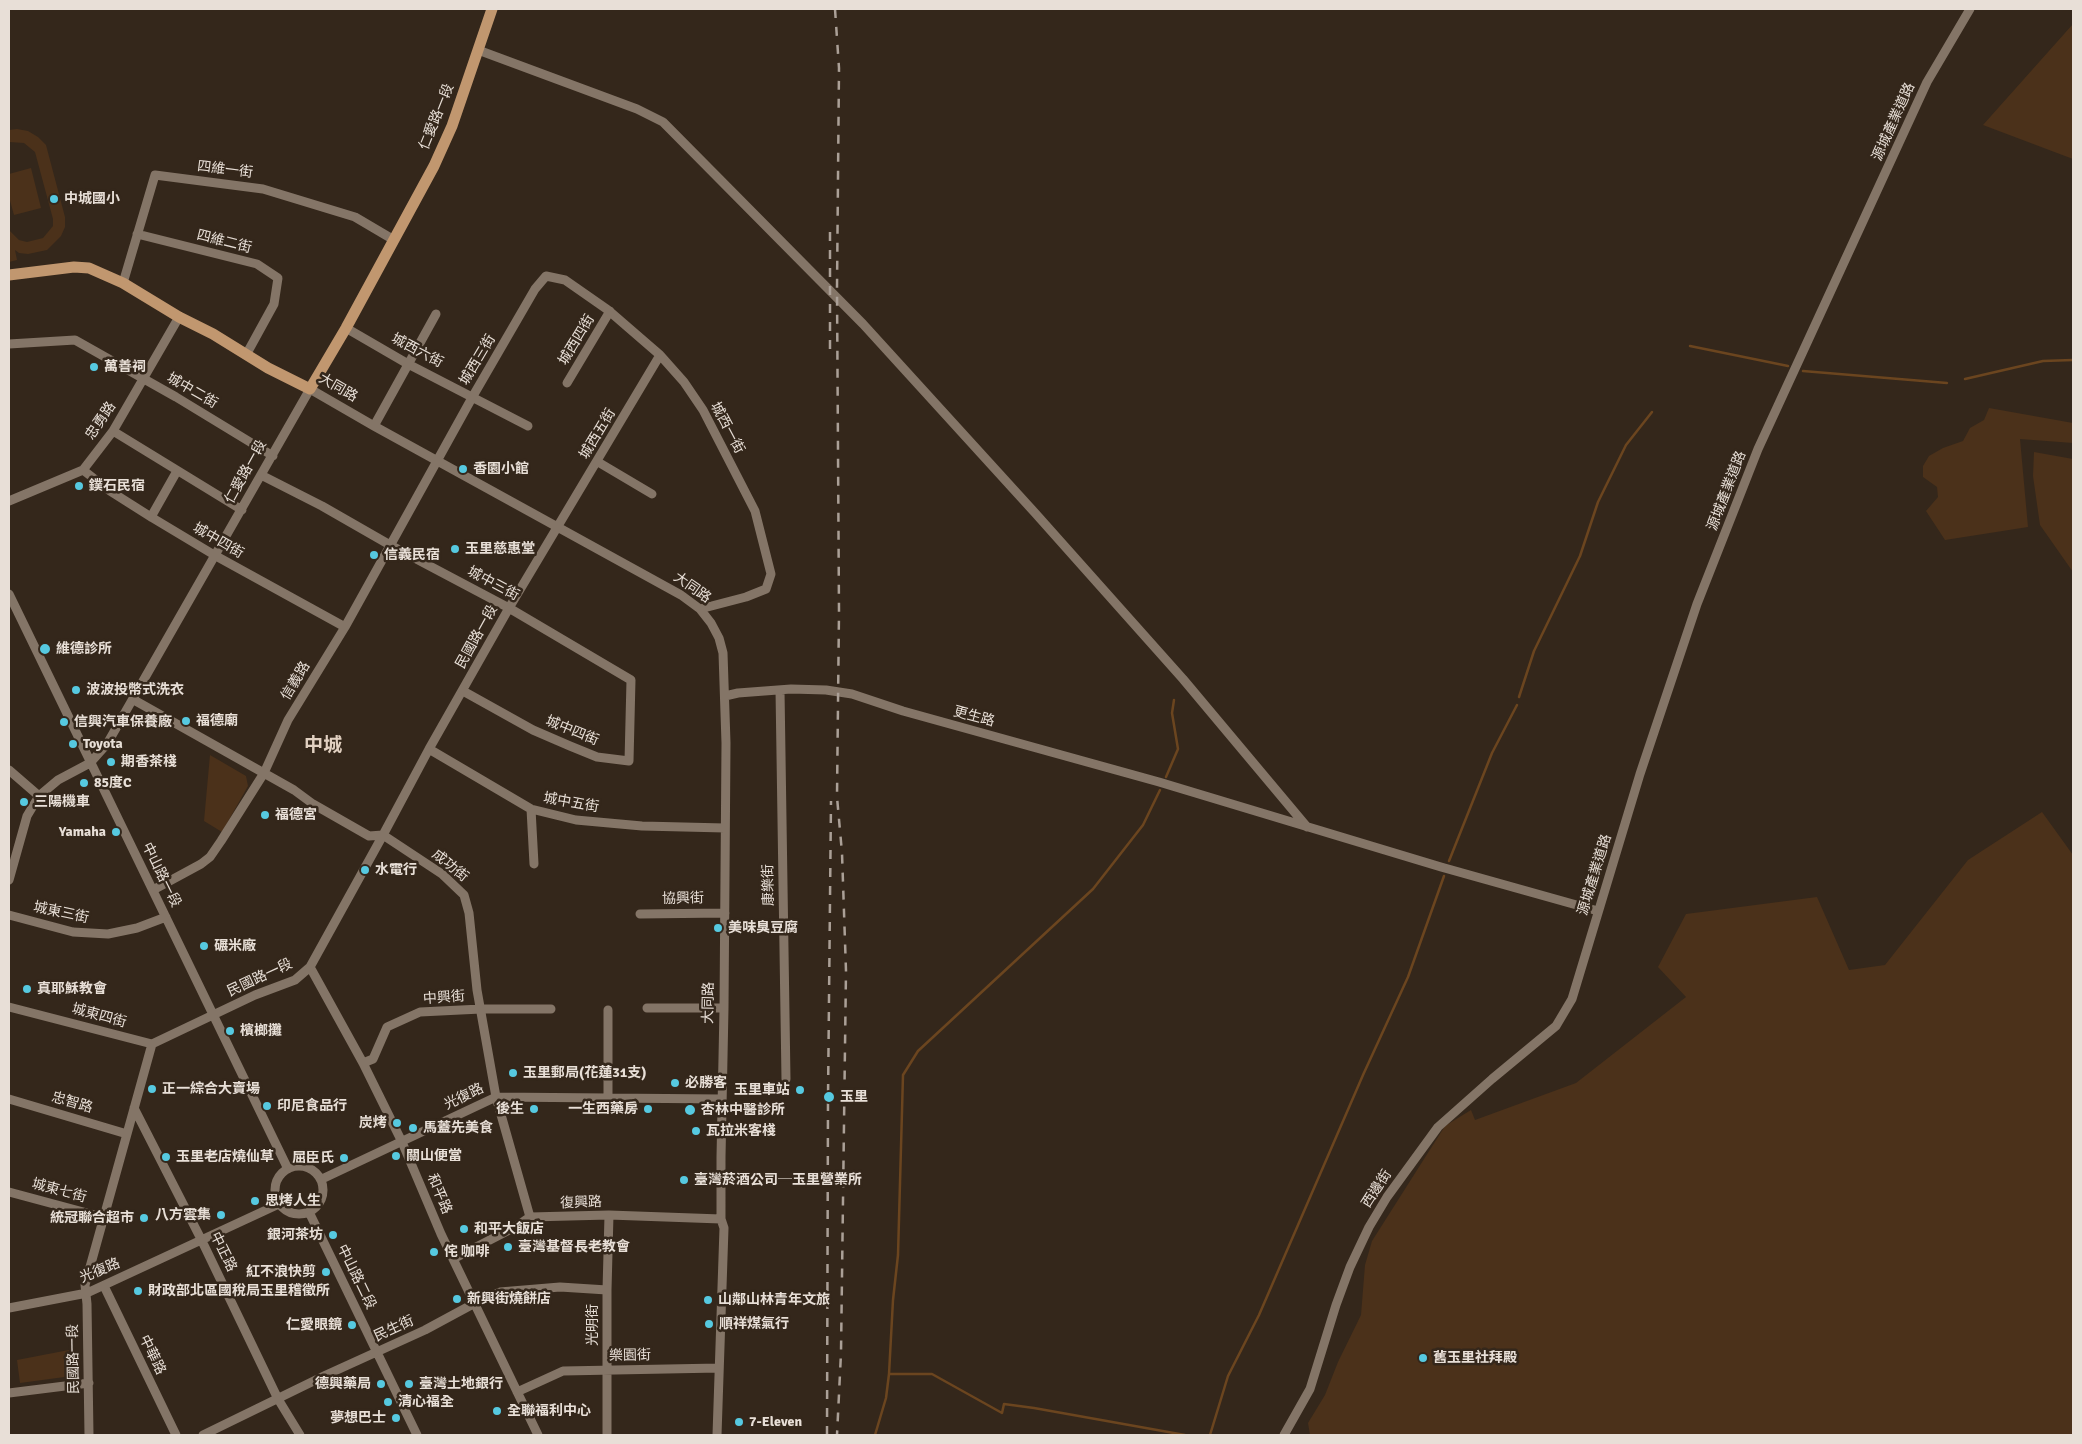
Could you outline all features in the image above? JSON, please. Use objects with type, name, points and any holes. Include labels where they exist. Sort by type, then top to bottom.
[{"type":"main road","name":"仁愛路一段","points":[[310,388],[346,328],[434,166],[449,133],[492,9]]},
{"type":"main road","name":"大同路","points":[[9,275],[74,266],[89,268],[123,283],[214,334],[268,368],[310,388]]},
{"type":"street","name":"源城產業道路","points":[[1567,1008],[1572,998],[1640,774],[1697,604],[1758,449],[1927,82],[1970,9]]},
{"type":"street","points":[[478,50],[637,109],[663,122],[794,252],[863,324],[1036,514],[1182,680],[1307,827]]},
{"type":"street","name":"四維一街","points":[[123,283],[155,175],[263,189],[355,218],[394,240]]},
{"type":"street","name":"四維二街","points":[[137,234],[257,264],[278,278],[274,304],[246,355]]},
{"type":"street","name":"城西一街","points":[[546,276],[565,280],[610,311],[660,355],[684,382],[703,410],[755,511],[771,574],[766,588],[746,597],[700,609]]},
{"type":"street","name":"城西三街","points":[[437,460],[535,289],[546,276]]},
{"type":"street","name":"城西四街","points":[[567,383],[610,311]]},
{"type":"street","points":[[374,426],[436,314]]},
{"type":"street","name":"忠勇路","points":[[9,502],[83,470],[113,431],[179,316]]},
{"type":"street","name":"城西六街","points":[[346,328],[408,364],[528,426]]},
{"type":"street","name":"城中二街","points":[[9,344],[75,340],[273,456]]},
{"type":"street","name":"城西五街","points":[[559,527],[660,355]]},
{"type":"street","name":"大同路","points":[[310,388],[374,426],[681,595],[700,609],[711,623],[719,638],[723,653],[725,696],[725,912],[721,1219],[724,1228],[718,1435]]},
{"type":"street","name":"仁愛路一段","points":[[9,880],[27,816],[39,796],[58,780],[90,763],[107,744],[134,700],[310,388]]},
{"type":"street","points":[[113,431],[242,510]]},
{"type":"street","name":"信義路","points":[[153,890],[201,864],[210,857],[264,773],[288,720],[344,627],[437,460]]},
{"type":"street","points":[[598,462],[652,494]]},
{"type":"street","name":"城中四街","points":[[83,470],[110,491],[151,517],[216,556],[344,627]]},
{"type":"street","points":[[151,517],[178,471]]},
{"type":"street","name":"城中三街","points":[[261,475],[322,506],[390,545],[509,608],[631,680],[630,739]]},
{"type":"street","name":"民國路一段","points":[[89,1435],[87,1293],[85,1284],[152,1044],[294,980],[310,967],[383,836],[428,749],[509,608],[559,527]]},
{"type":"street","name":"中山路一段","points":[[9,594],[288,1169]]},
{"type":"street","name":"更生路","points":[[725,696],[738,693],[780,690],[826,690],[852,694],[903,711],[1212,798],[1451,870],[1598,911]]},
{"type":"street","name":"康樂街","points":[[780,690],[786,1079]]},
{"type":"street","name":"城中四街","points":[[463,691],[534,730],[597,757],[629,762],[630,739]]},
{"type":"street","name":"成功街","points":[[134,700],[294,790],[313,804],[369,836],[383,836],[442,874],[464,895],[469,913],[481,1009],[496,1097],[530,1216]]},
{"type":"street","name":"城中五街","points":[[428,749],[531,809],[576,820],[595,822],[642,826],[725,828]]},
{"type":"street","points":[[9,770],[39,796]]},
{"type":"street","points":[[531,809],[534,864]]},
{"type":"street","name":"協興街","points":[[640,914],[725,912]]},
{"type":"street","name":"城東三街","points":[[9,915],[73,932],[108,934],[136,928],[166,916]]},
{"type":"street","name":"和平路","points":[[310,967],[363,1063],[402,1142],[453,1258],[538,1435]]},
{"type":"street","name":"城東四街","points":[[9,1007],[152,1044]]},
{"type":"street","points":[[647,1008],[724,1008]]},
{"type":"street","name":"西邊街","points":[[1284,1435],[1310,1389],[1350,1267],[1369,1227],[1387,1197],[1438,1127],[1556,1026],[1567,1008]]},
{"type":"street","name":"中興街","points":[[363,1063],[373,1059],[387,1027],[420,1012],[481,1009],[550,1009]]},
{"type":"street","points":[[608,1010],[608,1098]]},
{"type":"street","name":"光復路","points":[[322,1179],[496,1097],[722,1099]]},
{"type":"street","name":"忠智路","points":[[9,1099],[127,1134]]},
{"type":"street","name":"中正路","points":[[134,1108],[201,1239],[278,1399],[300,1435]]},
{"type":"street","points":[[297,1166],[305,1167],[313,1170],[322,1179],[324,1191],[322,1199],[318,1206],[309,1212],[296,1215],[279,1204],[275,1194],[275,1187],[278,1179],[288,1169],[297,1166]]},
{"type":"street","name":"城東七街","points":[[9,1192],[102,1218]]},
{"type":"street","name":"光復路","points":[[9,1308],[87,1293],[279,1204]]},
{"type":"street","name":"中山路二段","points":[[309,1212],[417,1435]]},
{"type":"street","name":"復興路","points":[[530,1216],[609,1215],[721,1219]]},
{"type":"street","name":"光明街","points":[[607,1435],[609,1215]]},
{"type":"street","points":[[453,1258],[516,1226],[530,1216]]},
{"type":"street","name":"中華路","points":[[104,1286],[176,1435]]},
{"type":"street","name":"民生街","points":[[203,1435],[500,1292],[560,1287],[607,1290]]},
{"type":"street","name":"樂園街","points":[[517,1392],[563,1371],[719,1368]]},
{"type":"street","points":[[9,1393],[89,1382]]},
{"type":"shaded area","points":[[2073,24],[2073,159],[1983,125]]},
{"type":"shaded area","points":[[9,130],[28,131],[46,145],[65,217],[65,227],[61,236],[47,250],[28,254],[19,253],[15,250],[17,260],[9,262],[9,230],[19,240],[27,242],[43,238],[53,226],[53,219],[35,152],[24,143],[9,142]]},
{"type":"shaded area","points":[[31,168],[41,208],[14,215],[9,197],[9,174]]},
{"type":"shaded area","points":[[1989,408],[2073,423],[2073,443],[2020,439],[2028,527],[1945,540],[1926,511],[1938,497],[1937,487],[1923,477],[1923,466],[1929,456],[1943,448],[1963,441],[1970,428],[1984,420]]},
{"type":"shaded area","points":[[2034,452],[2073,459],[2073,572],[2040,525],[2033,476]]},
{"type":"shaded area","points":[[210,755],[246,776],[248,786],[222,832],[204,821]]},
{"type":"shaded area","points":[[2042,812],[2073,855],[2073,1435],[1310,1435],[1308,1423],[1325,1395],[1338,1362],[1361,1315],[1365,1265],[1372,1241],[1445,1126],[1471,1110],[1475,1120],[1576,1083],[1686,997],[1658,967],[1686,914],[1817,897],[1849,970],[1885,965],[1968,860]]},
{"type":"shaded area","points":[[74,1349],[72,1376],[20,1383],[17,1360]]},
{"type":"waterway","points":[[1690,346],[1788,366]]},
{"type":"waterway","points":[[1965,379],[2043,361],[2073,360]]},
{"type":"waterway","points":[[1803,371],[1947,383]]},
{"type":"waterway","points":[[1519,697],[1534,651],[1580,556],[1598,502],[1626,445],[1652,412]]},
{"type":"waterway","points":[[1166,777],[1178,749],[1172,713],[1174,700]]},
{"type":"waterway","points":[[1449,861],[1492,753],[1517,705]]},
{"type":"waterway","points":[[889,1374],[893,1300],[898,1255],[903,1075],[918,1051],[1093,889],[1143,825],[1160,790]]},
{"type":"waterway","points":[[1210,1435],[1228,1376],[1259,1315],[1363,1075],[1408,977],[1444,876]]},
{"type":"waterway","points":[[875,1435],[886,1398],[889,1374],[932,1374],[1002,1413],[1004,1404],[1185,1435]]},
{"type":"railway","points":[[835,9],[839,68],[837,797],[842,853],[846,971],[841,1353],[837,1435]]},
{"type":"railway","points":[[830,224],[830,349]]},
{"type":"railway","points":[[827,1435],[831,801]]},
{"type":"place","name":"中城國小","points":[[54,199]]},
{"type":"place","name":"萬善祠","points":[[94,367]]},
{"type":"place","name":"香園小館","points":[[463,469]]},
{"type":"place","name":"鏷石民宿","points":[[79,486]]},
{"type":"place","name":"玉里慈惠堂","points":[[455,549]]},
{"type":"place","name":"信義民宿","points":[[374,555]]},
{"type":"place","name":"維德診所","points":[[45,649]]},
{"type":"place","name":"波波投幣式洗衣","points":[[76,690]]},
{"type":"place","name":"福德廟","points":[[186,721]]},
{"type":"place","name":"信興汽車保養廠","points":[[64,722]]},
{"type":"place","name":"Toyota","points":[[73,744]]},
{"type":"place","name":"期香茶棧","points":[[111,762]]},
{"type":"place","name":"85度C","points":[[84,783]]},
{"type":"place","name":"三陽機車","points":[[24,802]]},
{"type":"place","name":"福德宮","points":[[265,815]]},
{"type":"place","name":"Yamaha","points":[[116,832]]},
{"type":"place","name":"水電行","points":[[365,870]]},
{"type":"place","name":"美味臭豆腐","points":[[718,928]]},
{"type":"place","name":"碾米廠","points":[[204,946]]},
{"type":"place","name":"真耶穌教會","points":[[27,989]]},
{"type":"place","name":"檳榔攤","points":[[230,1031]]},
{"type":"place","name":"玉里郵局(花蓮31支)","points":[[513,1073]]},
{"type":"place","name":"必勝客","points":[[675,1083]]},
{"type":"place","name":"正一綜合大賣場","points":[[152,1089]]},
{"type":"place","name":"玉里車站","points":[[800,1090]]},
{"type":"place","name":"玉里","points":[[829,1097]]},
{"type":"place","name":"印尼食品行","points":[[267,1106]]},
{"type":"place","name":"後生","points":[[534,1109]]},
{"type":"place","name":"一生西藥房","points":[[648,1109]]},
{"type":"place","name":"杏林中醫診所","points":[[690,1110]]},
{"type":"place","name":"炭烤","points":[[397,1123]]},
{"type":"place","name":"馬蓋先美食","points":[[413,1128]]},
{"type":"place","name":"瓦拉米客棧","points":[[696,1131]]},
{"type":"place","name":"關山便當","points":[[396,1156]]},
{"type":"place","name":"玉里老店燒仙草","points":[[166,1157]]},
{"type":"place","name":"屈臣氏","points":[[344,1158]]},
{"type":"place","name":"臺灣菸酒公司─玉里營業所","points":[[684,1180]]},
{"type":"place","name":"思烤人生","points":[[255,1201]]},
{"type":"place","name":"八方雲集","points":[[221,1215]]},
{"type":"place","name":"統冠聯合超市","points":[[144,1218]]},
{"type":"place","name":"和平大飯店","points":[[464,1229]]},
{"type":"place","name":"銀河茶坊","points":[[333,1235]]},
{"type":"place","name":"臺灣基督長老教會","points":[[508,1247]]},
{"type":"place","name":"侘 咖啡","points":[[434,1252]]},
{"type":"place","name":"紅不浪快剪","points":[[326,1272]]},
{"type":"place","name":"財政部北區國稅局玉里稽徵所","points":[[138,1291]]},
{"type":"place","name":"新興街燒餅店","points":[[457,1299]]},
{"type":"place","name":"山鄰山林青年文旅","points":[[708,1300]]},
{"type":"place","name":"順祥煤氣行","points":[[709,1324]]},
{"type":"place","name":"仁愛眼鏡","points":[[352,1325]]},
{"type":"place","name":"舊玉里社拜殿","points":[[1423,1358]]},
{"type":"place","name":"德興藥局","points":[[381,1384]]},
{"type":"place","name":"臺灣土地銀行","points":[[409,1384]]},
{"type":"place","name":"清心福全","points":[[388,1402]]},
{"type":"place","name":"全聯福利中心","points":[[497,1411]]},
{"type":"place","name":"夢想巴士","points":[[396,1418]]},
{"type":"place","name":"7-Eleven","points":[[739,1422]]},
{"type":"district","name":"中城","points":[[323,746]]}]
